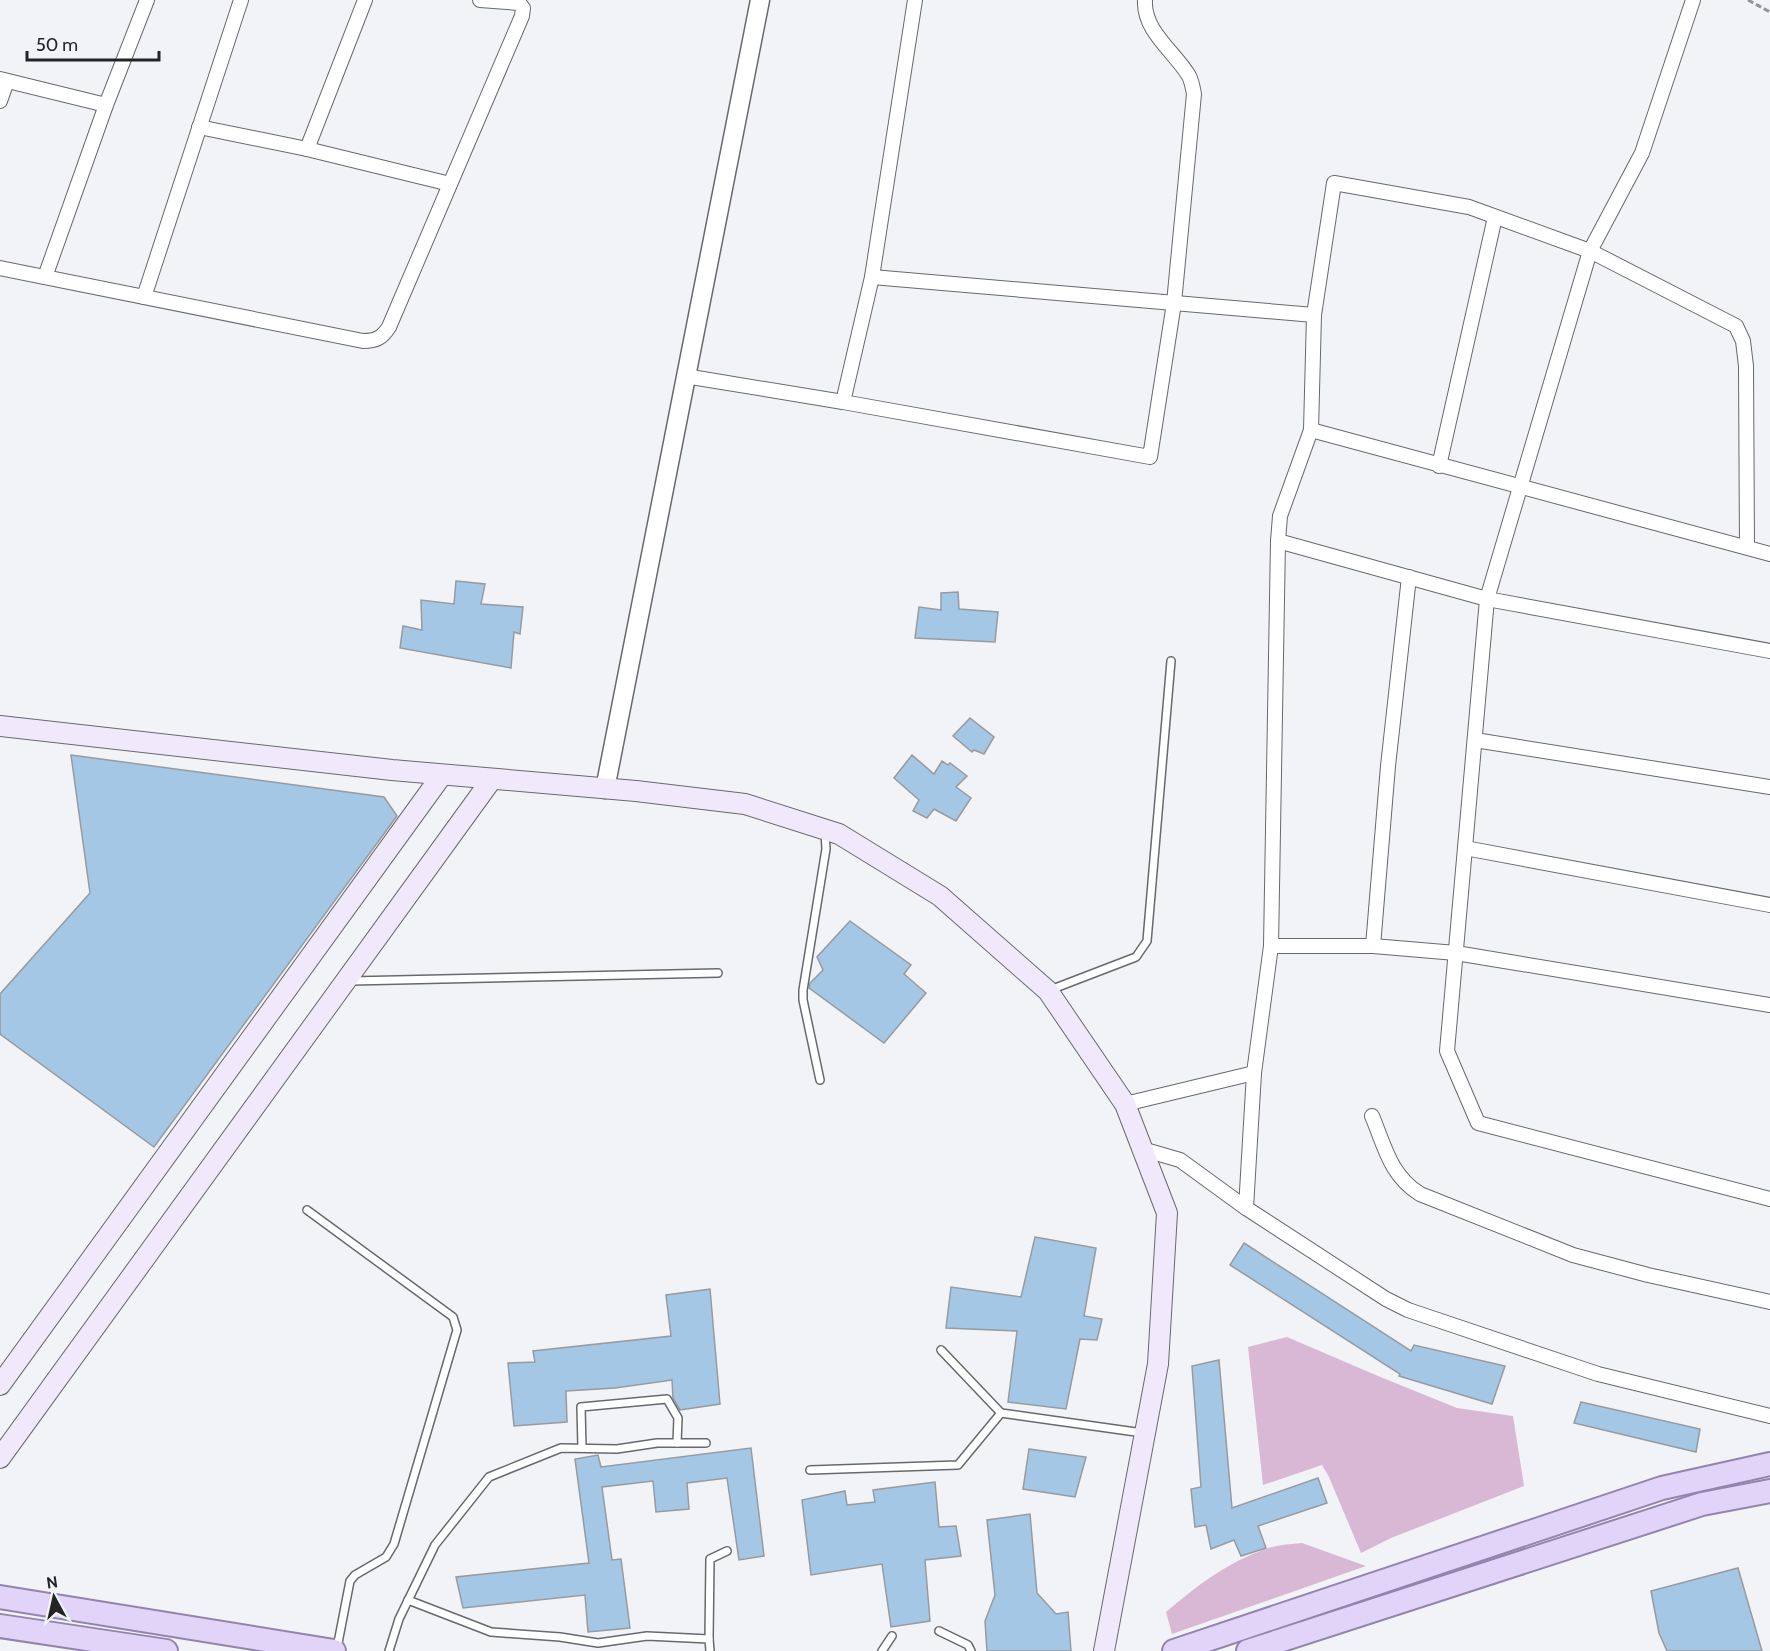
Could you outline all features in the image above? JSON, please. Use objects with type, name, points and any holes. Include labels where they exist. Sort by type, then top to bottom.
[{"type":"main road","points":[[0,726],[442,775],[745,804],[839,834],[940,896],[1048,991],[1125,1104],[1167,1213],[1158,1364],[1104,1651]]},
{"type":"main road","points":[[0,1385],[442,775]]},
{"type":"main road","points":[[0,1458],[492,779]]},
{"type":"main road","points":[[1174,1651],[1662,1488],[1770,1464]]},
{"type":"main road","points":[[1248,1651],[1702,1504],[1770,1491]]},
{"type":"main road","points":[[0,1598],[335,1651]]},
{"type":"main road","points":[[0,1626],[166,1651]]},
{"type":"street","points":[[45,277],[106,105],[147,0]]},
{"type":"street","points":[[144,297],[240,0]]},
{"type":"street","points":[[307,148],[365,0]]},
{"type":"street","points":[[0,268],[363,341],[374,341],[384,335],[389,327],[522,16],[523,8],[519,3],[480,0]]},
{"type":"street","points":[[605,789],[760,0]]},
{"type":"street","points":[[843,402],[872,277],[915,0]]},
{"type":"street","points":[[685,376],[1150,457],[1174,303],[1194,94],[1189,77],[1150,24],[1145,0]]},
{"type":"street","points":[[1693,0],[1642,153],[1590,251],[1487,599],[1447,1051],[1478,1124],[1770,1199]]},
{"type":"street","points":[[0,101],[3,80],[106,105]]},
{"type":"street","points":[[199,127],[307,148],[450,184]]},
{"type":"street","points":[[1246,1208],[1254,1073],[1271,946],[1280,516],[1311,430],[1314,315],[1334,183],[1468,207],[1590,251],[1736,326],[1743,341],[1746,366],[1747,547]]},
{"type":"street","points":[[1439,466],[1495,217]]},
{"type":"street","points":[[872,277],[1314,315]]},
{"type":"street","points":[[1311,430],[1770,554]]},
{"type":"street","points":[[1278,541],[1487,599],[1770,651]]},
{"type":"street","points":[[1373,946],[1388,766],[1409,577]]},
{"type":"street","points":[[1474,740],[1770,786]]},
{"type":"street","points":[[1465,848],[1770,905]]},
{"type":"street","points":[[1271,946],[1373,946],[1456,953],[1770,1005]]},
{"type":"street","points":[[1125,1104],[1254,1073]]},
{"type":"street","points":[[1372,1116],[1394,1169],[1407,1186],[1420,1194],[1573,1255],[1648,1275],[1770,1302]]},
{"type":"street","points":[[1142,1149],[1180,1160],[1246,1208],[1386,1299],[1408,1310],[1598,1374],[1770,1416]]},
{"type":"lane","points":[[1048,991],[1136,957],[1147,941],[1171,661]]},
{"type":"lane","points":[[820,1080],[803,1000],[803,990],[826,849],[825,829]]},
{"type":"lane","points":[[346,981],[718,973]]},
{"type":"lane","points":[[307,1210],[453,1317],[457,1330],[394,1544],[386,1557],[355,1575],[350,1581],[335,1651]]},
{"type":"lane","points":[[941,1350],[1001,1413],[1146,1434]]},
{"type":"lane","points":[[582,1448],[581,1407],[667,1399],[678,1418],[677,1443]]},
{"type":"lane","points":[[810,1470],[958,1465],[1001,1413]]},
{"type":"lane","points":[[389,1651],[399,1619],[435,1545],[489,1477],[561,1448],[617,1449],[657,1443],[706,1443]]},
{"type":"lane","points":[[710,1651],[710,1559],[727,1551]]},
{"type":"lane","points":[[408,1600],[491,1632],[560,1637],[598,1643],[647,1636],[709,1640]]},
{"type":"lane","points":[[939,1631],[968,1645],[971,1651]]},
{"type":"lane","points":[[882,1651],[892,1636]]},
{"type":"path","points":[[1748,0],[1770,12]]},
{"type":"shaded area","points":[[1287,1337],[1457,1408],[1513,1416],[1524,1486],[1391,1538],[1361,1553],[1322,1465],[1263,1485],[1248,1347]]},
{"type":"shaded area","points":[[1302,1543],[1366,1566],[1172,1634],[1166,1612],[1200,1584],[1225,1568],[1265,1549]]},
{"type":"building","points":[[456,581],[485,584],[481,604],[523,607],[520,634],[514,632],[511,668],[400,648],[403,626],[422,630],[421,600],[454,604]]},
{"type":"building","points":[[958,592],[959,609],[998,612],[995,642],[915,638],[919,607],[941,610],[941,593]]},
{"type":"building","points":[[970,718],[994,737],[984,754],[974,750],[972,752],[953,736]]},
{"type":"building","points":[[71,755],[384,797],[397,816],[154,1147],[0,1034],[0,994],[90,893]]},
{"type":"building","points":[[912,755],[934,774],[942,761],[948,765],[950,763],[967,776],[956,787],[971,798],[956,821],[934,809],[927,818],[913,811],[919,800],[894,778]]},
{"type":"building","points":[[850,921],[911,965],[904,974],[926,993],[884,1043],[809,988],[810,983],[823,970],[817,957]]},
{"type":"building","points":[[1035,1237],[1096,1248],[1084,1316],[1102,1319],[1097,1340],[1080,1339],[1066,1409],[1008,1402],[1017,1331],[946,1328],[951,1287],[1021,1297]]},
{"type":"building","points":[[1244,1243],[1411,1351],[1414,1345],[1505,1366],[1492,1404],[1399,1376],[1400,1374],[1230,1265]]},
{"type":"building","points":[[710,1289],[720,1404],[680,1410],[673,1398],[672,1380],[615,1388],[566,1391],[567,1422],[514,1426],[508,1363],[535,1362],[533,1351],[671,1336],[666,1295]]},
{"type":"building","points":[[1219,1360],[1232,1508],[1318,1478],[1327,1503],[1258,1526],[1266,1548],[1241,1556],[1234,1540],[1211,1549],[1206,1525],[1195,1527],[1191,1489],[1201,1487],[1192,1366]]},
{"type":"building","points":[[1581,1402],[1700,1429],[1696,1452],[1574,1423]]},
{"type":"building","points":[[751,1448],[764,1556],[739,1560],[727,1478],[687,1483],[689,1509],[656,1512],[653,1481],[602,1487],[612,1560],[621,1559],[630,1628],[588,1632],[585,1595],[463,1608],[456,1577],[589,1563],[575,1459],[598,1455],[601,1467]]},
{"type":"building","points":[[1029,1449],[1086,1457],[1075,1497],[1023,1489]]},
{"type":"building","points":[[935,1482],[939,1527],[956,1526],[961,1556],[925,1560],[930,1621],[891,1627],[882,1564],[811,1575],[802,1500],[845,1491],[847,1505],[875,1502],[873,1490]]},
{"type":"building","points":[[1030,1514],[1037,1593],[1056,1614],[1068,1612],[1071,1651],[987,1651],[985,1621],[995,1595],[987,1520]]},
{"type":"building","points":[[1738,1568],[1762,1651],[1667,1651],[1659,1633],[1651,1591]]}]
